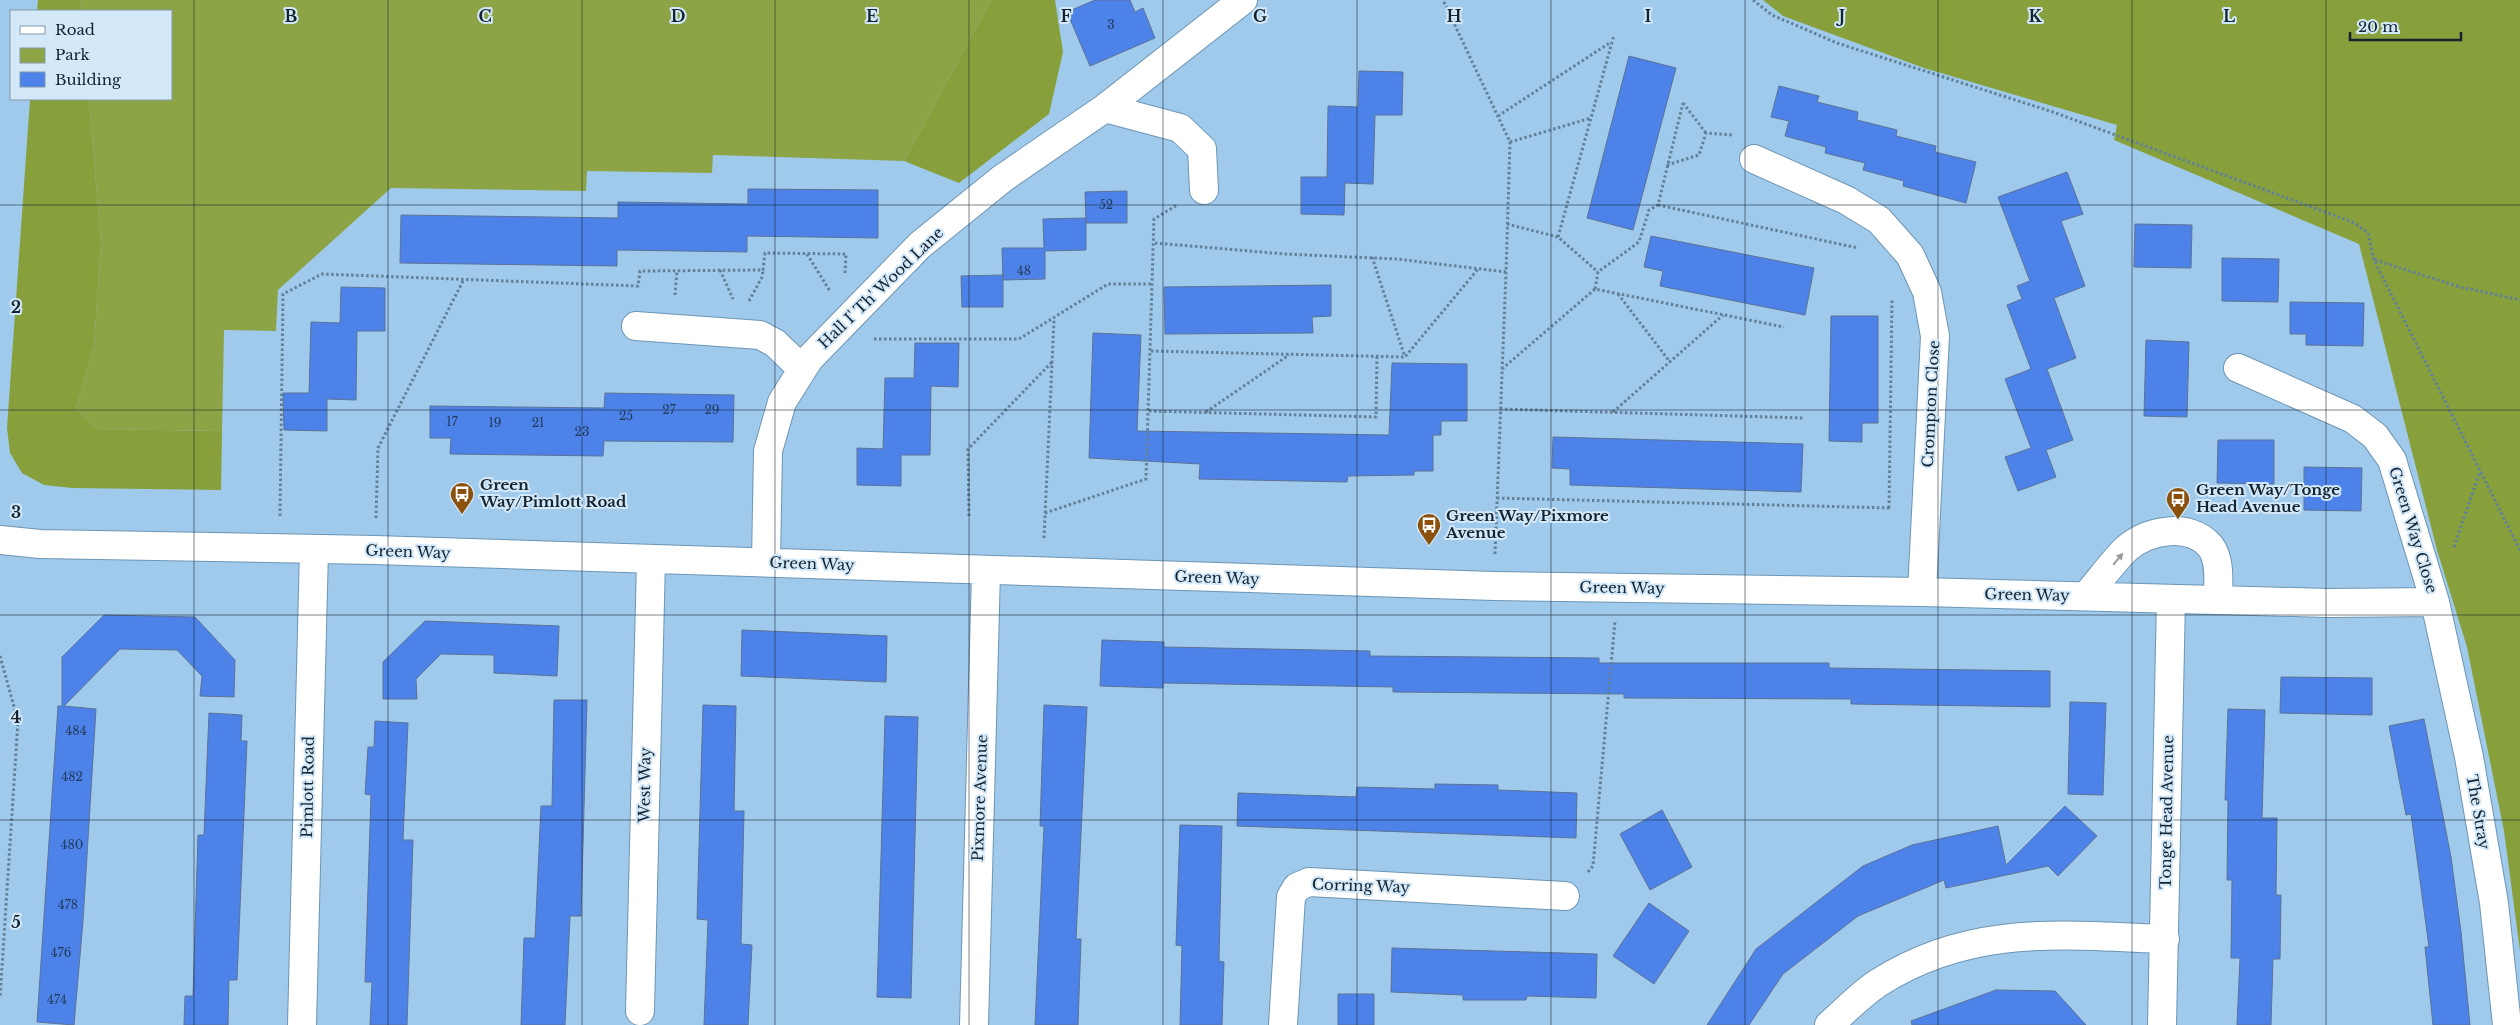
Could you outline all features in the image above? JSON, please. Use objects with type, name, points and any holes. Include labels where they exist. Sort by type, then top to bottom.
[{"type":"street","name":"Hall I' Th' Wood Lane","points":[[766,562],[768,450],[782,402],[802,370],[838,325],[920,245],[1003,178],[1105,108],[1243,0]]},
{"type":"street","points":[[1105,108],[1180,128],[1202,149],[1204,190]]},
{"type":"street","name":"Crompton Close","points":[[1754,159],[1846,200],[1878,220],[1910,254],[1927,292],[1935,336],[1922,592]]},
{"type":"street","points":[[636,326],[760,334],[775,343],[802,370]]},
{"type":"street","name":"Green Way Close","points":[[2238,368],[2353,419],[2375,436],[2392,460],[2435,602]]},
{"type":"street","points":[[2086,596],[2127,549],[2151,534],[2170,531],[2191,533],[2211,547],[2217,566],[2218,599]]},
{"type":"street","name":"Green Way","points":[[0,540],[40,544],[280,550],[375,550],[1043,573],[1494,586],[1922,592],[2328,603],[2435,602]]},
{"type":"street","name":"Pimlott Road","points":[[302,1025],[314,550]]},
{"type":"street","name":"West Way","points":[[640,1011],[651,560]]},
{"type":"street","name":"Pixmore Avenue","points":[[974,1025],[986,571]]},
{"type":"street","name":"Tonge Head Avenue","points":[[2162,1025],[2171,599]]},
{"type":"street","name":"The Stray","points":[[2435,602],[2469,758],[2494,902],[2507,1025]]},
{"type":"street","name":"Corring Way","points":[[1283,1025],[1291,896],[1297,887],[1309,882],[1565,896]]},
{"type":"street","points":[[1829,1025],[1878,984],[1944,950],[2007,937],[2041,934],[2165,939]]},
{"type":"path","points":[[1443,0],[1510,142],[1494,586]]},
{"type":"path","points":[[1753,0],[1772,15],[1838,43],[2053,112],[2355,223],[2368,233],[2374,260],[2520,550]]},
{"type":"path","points":[[1558,237],[1614,35]]},
{"type":"path","points":[[1498,116],[1612,42]]},
{"type":"path","points":[[1658,205],[1683,104],[1706,133],[1752,137],[1754,159]]},
{"type":"path","points":[[1510,142],[1591,118]]},
{"type":"path","points":[[1667,165],[1699,155],[1706,133]]},
{"type":"path","points":[[1045,514],[1146,479],[1155,243],[1154,219],[1204,190]]},
{"type":"path","points":[[1502,369],[1595,289],[1598,272],[1639,242],[1649,210],[1658,205],[1868,250]]},
{"type":"path","points":[[1507,224],[1558,237],[1598,272]]},
{"type":"path","points":[[1155,243],[1285,254],[1372,257],[1506,272]]},
{"type":"path","points":[[280,550],[283,294],[322,274],[638,286],[640,271],[763,270],[765,253],[846,254],[838,325]]},
{"type":"path","points":[[807,253],[838,325]]},
{"type":"path","points":[[1372,257],[1405,357]]},
{"type":"path","points":[[2374,260],[2460,287],[2520,300]]},
{"type":"path","points":[[1405,357],[1478,268]]},
{"type":"path","points":[[720,270],[734,301]]},
{"type":"path","points":[[375,550],[378,448],[464,279]]},
{"type":"path","points":[[838,325],[1019,339],[1108,284],[1153,284]]},
{"type":"path","points":[[1595,289],[1784,327]]},
{"type":"path","points":[[1889,508],[1892,293]]},
{"type":"path","points":[[1618,294],[1670,362]]},
{"type":"path","points":[[1613,413],[1723,315]]},
{"type":"path","points":[[1043,573],[1054,319]]},
{"type":"path","points":[[1151,351],[1405,357]]},
{"type":"path","points":[[1205,412],[1290,354]]},
{"type":"path","points":[[1149,411],[1376,417],[1377,356]]},
{"type":"path","points":[[969,516],[968,449],[1052,361]]},
{"type":"path","points":[[1500,409],[1804,418]]},
{"type":"path","points":[[2435,602],[2480,471]]},
{"type":"path","points":[[1497,498],[1926,509]]},
{"type":"path","points":[[1565,896],[1593,866],[1617,588]]},
{"type":"path","points":[[0,656],[18,721],[0,998]]},
{"type":"green space","points":[[38,0],[81,0],[82,10],[37,10]]},
{"type":"green space","points":[[81,0],[991,0],[904,161],[713,155],[712,173],[587,171],[586,191],[391,188],[278,290],[276,331],[224,330],[222,431],[95,429],[76,409],[94,346],[101,243],[89,100],[172,100],[172,10],[82,10]]},
{"type":"green space","points":[[991,0],[1055,0],[1063,52],[1049,114],[959,183],[904,161]]},
{"type":"green space","points":[[1763,0],[2520,0],[2520,951],[2504,831],[2467,647],[2437,550],[2359,244],[2114,140],[2117,125],[1924,68],[1783,16]]},
{"type":"green space","points":[[30,100],[89,100],[101,243],[94,346],[76,409],[95,429],[222,431],[221,490],[72,488],[44,485],[22,473],[10,453],[7,428]]},
{"type":"building","points":[[1095,0],[1130,0],[1135,12],[1143,8],[1155,38],[1090,66],[1067,12]]},
{"type":"building","points":[[1629,56],[1676,68],[1633,230],[1587,218]]},
{"type":"building","points":[[1359,71],[1403,72],[1402,115],[1375,115],[1373,184],[1345,183],[1344,215],[1301,214],[1301,177],[1327,177],[1328,106],[1358,107]]},
{"type":"building","points":[[1779,86],[1819,96],[1817,102],[1858,112],[1857,120],[1897,130],[1896,136],[1936,146],[1935,152],[1976,162],[1966,203],[1903,186],[1904,181],[1863,170],[1865,163],[1825,153],[1826,147],[1785,136],[1789,121],[1771,117]]},
{"type":"building","points":[[2067,172],[2083,214],[2061,221],[2085,286],[2054,298],[2076,358],[2047,369],[2073,440],[2046,450],[2056,477],[2018,491],[2005,457],[2031,448],[2005,379],[2031,369],[2007,305],[2022,299],[2017,286],[2030,281],[1998,197]]},
{"type":"building","points":[[748,189],[878,190],[878,238],[747,236],[747,252],[617,250],[617,266],[400,263],[401,215],[618,218],[618,202],[748,204]]},
{"type":"building","points":[[1127,191],[1127,223],[1086,223],[1085,192]]},
{"type":"building","points":[[1086,218],[1086,250],[1045,251],[1045,279],[1003,280],[1002,248],[1044,248],[1043,219]]},
{"type":"building","points":[[2135,224],[2192,225],[2191,268],[2134,267]]},
{"type":"building","points":[[1651,236],[1814,268],[1805,315],[1660,286],[1663,271],[1644,267]]},
{"type":"building","points":[[2222,258],[2279,259],[2278,302],[2222,301]]},
{"type":"building","points":[[1003,275],[1003,307],[962,307],[961,276]]},
{"type":"building","points":[[1331,285],[1331,316],[1312,317],[1313,333],[1165,334],[1164,287]]},
{"type":"building","points":[[341,287],[385,288],[385,331],[357,331],[356,400],[327,399],[327,431],[284,430],[283,393],[309,393],[311,322],[340,323]]},
{"type":"building","points":[[2290,302],[2364,303],[2363,346],[2306,345],[2306,334],[2290,334]]},
{"type":"building","points":[[1831,316],[1878,316],[1878,423],[1862,423],[1862,442],[1829,441]]},
{"type":"building","points":[[1093,333],[1141,335],[1137,431],[1389,435],[1392,363],[1467,364],[1467,421],[1441,421],[1441,435],[1433,435],[1433,471],[1414,471],[1414,475],[1348,476],[1347,482],[1199,479],[1200,464],[1089,458]]},
{"type":"building","points":[[2146,340],[2189,342],[2187,417],[2144,416]]},
{"type":"building","points":[[915,343],[959,343],[958,387],[931,386],[930,455],[901,455],[901,486],[857,485],[857,448],[883,449],[885,378],[914,378]]},
{"type":"building","points":[[605,393],[734,395],[733,442],[604,441],[603,456],[450,454],[451,438],[430,438],[430,406],[604,408]]},
{"type":"building","points":[[1553,437],[1803,444],[1801,492],[1570,485],[1570,469],[1552,468]]},
{"type":"building","points":[[2218,440],[2274,440],[2274,484],[2217,483]]},
{"type":"building","points":[[2304,467],[2362,468],[2361,511],[2304,510]]},
{"type":"building","points":[[104,615],[195,617],[235,660],[234,697],[200,696],[202,676],[177,650],[120,649],[64,706],[96,709],[83,921],[74,1025],[37,1022],[58,706],[62,706],[62,657]]},
{"type":"building","points":[[425,621],[559,626],[557,676],[494,673],[494,655],[441,654],[416,679],[417,699],[383,699],[383,662]]},
{"type":"building","points":[[742,630],[887,636],[886,682],[741,676]]},
{"type":"building","points":[[1102,640],[1164,642],[1164,647],[1370,651],[1370,656],[1599,658],[1599,663],[1829,663],[1829,668],[2050,671],[2050,707],[1851,704],[1851,699],[1624,698],[1624,694],[1393,692],[1393,687],[1163,683],[1163,688],[1100,686]]},
{"type":"building","points":[[2281,677],[2372,678],[2372,715],[2280,713]]},
{"type":"building","points":[[554,700],[587,700],[581,916],[570,916],[565,1025],[521,1025],[524,938],[535,938],[541,806],[552,806]]},
{"type":"building","points":[[2070,702],[2106,703],[2103,795],[2068,794]]},
{"type":"building","points":[[703,705],[736,706],[734,811],[744,811],[741,944],[752,945],[748,1025],[704,1025],[708,920],[697,919]]},
{"type":"building","points":[[1044,705],[1087,707],[1076,939],[1081,939],[1078,1025],[1035,1025],[1044,826],[1040,826]]},
{"type":"building","points":[[2228,709],[2265,710],[2262,818],[2277,818],[2276,895],[2281,895],[2280,959],[2273,959],[2271,1025],[2237,1025],[2240,958],[2231,958],[2232,880],[2227,880],[2228,800],[2225,800]]},
{"type":"building","points":[[209,713],[242,715],[241,741],[247,741],[237,980],[229,980],[228,1025],[184,1025],[185,996],[193,996],[198,835],[204,835]]},
{"type":"building","points":[[885,716],[918,717],[911,998],[877,997]]},
{"type":"building","points":[[2424,719],[2451,857],[2461,932],[2470,1025],[2433,1025],[2425,947],[2429,947],[2411,814],[2406,815],[2389,726]]},
{"type":"building","points":[[375,721],[408,723],[403,840],[413,840],[407,1025],[370,1025],[372,982],[365,982],[371,795],[365,794],[368,747],[374,747]]},
{"type":"building","points":[[1435,784],[1498,785],[1498,790],[1577,793],[1576,838],[1237,826],[1238,793],[1356,797],[1357,787],[1435,789]]},
{"type":"building","points":[[2065,806],[2097,836],[2058,876],[2048,866],[1946,888],[1944,880],[1858,916],[1783,974],[1749,1025],[1707,1025],[1756,949],[1863,866],[1912,845],[1998,826],[2006,865]]},
{"type":"building","points":[[1662,810],[1692,867],[1650,890],[1620,834]]},
{"type":"building","points":[[1180,825],[1222,826],[1219,961],[1224,962],[1222,1025],[1180,1025],[1182,946],[1176,945]]},
{"type":"building","points":[[1649,903],[1689,931],[1654,984],[1613,956]]},
{"type":"building","points":[[1392,948],[1597,954],[1596,998],[1527,996],[1526,1000],[1463,1000],[1463,995],[1391,992]]},
{"type":"building","points":[[1996,990],[2055,991],[2086,1025],[1912,1025],[1911,1021]]},
{"type":"building","points":[[1338,994],[1374,994],[1374,1025],[1338,1025]]},
{"type":"place","name":"Green Way/Pimlott Road","points":[[462,515]]},
{"type":"place","name":"Green Way/Tonge Head Avenue","points":[[2178,520]]},
{"type":"place","name":"Green Way/Pixmore Avenue","points":[[1429,546]]}]
